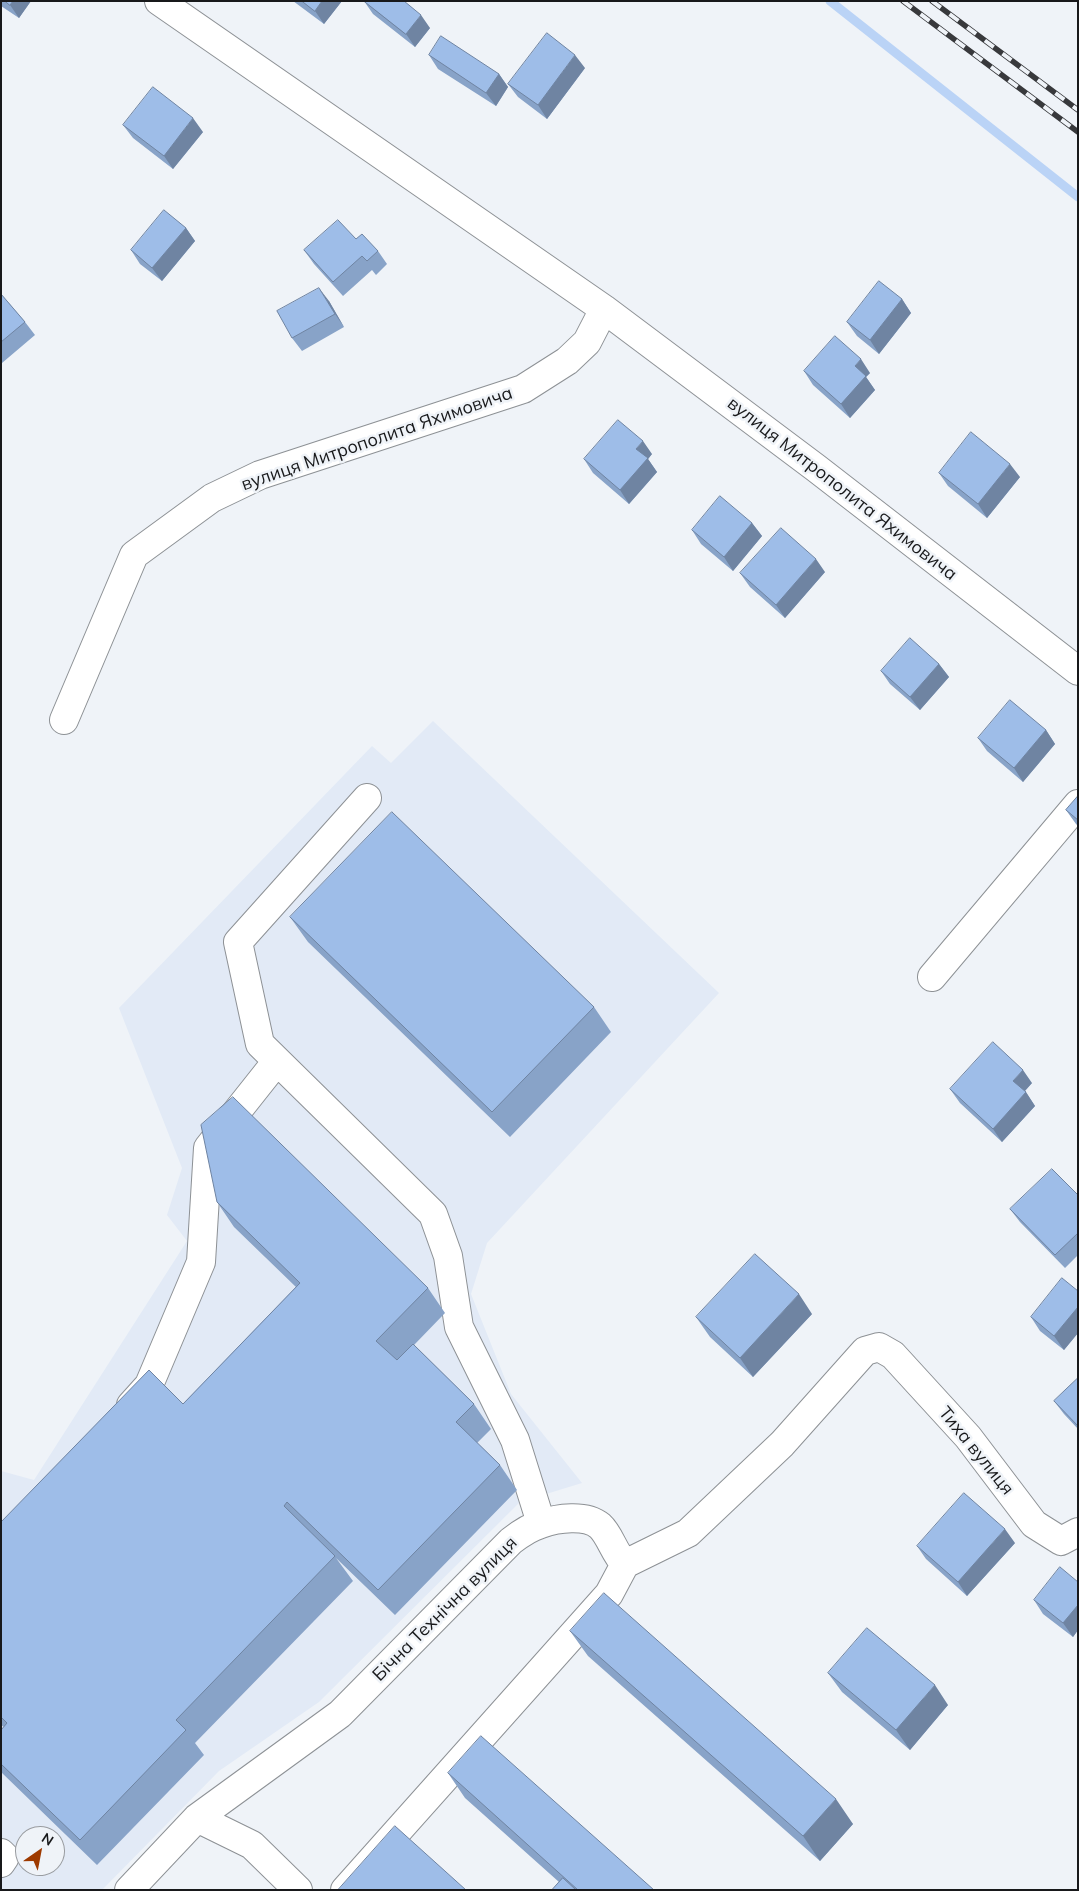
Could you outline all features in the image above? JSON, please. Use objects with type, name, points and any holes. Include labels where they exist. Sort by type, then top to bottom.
[{"type":"street","name":"вулиця Митрополита Яхимовича","points":[[159,1],[604,309],[816,468],[1078,671]]},
{"type":"street","name":"вулиця Митрополита Яхимовича","points":[[64,720],[134,555],[212,498],[260,475],[523,389],[567,361],[587,342],[604,309]]},
{"type":"street","points":[[367,798],[238,942],[260,1044],[433,1214],[448,1256],[459,1327],[515,1440],[541,1523]]},
{"type":"street","points":[[932,977],[1078,804]]},
{"type":"street","points":[[117,1421],[149,1385],[202,1262],[208,1148],[277,1061]]},
{"type":"street","name":"Тиха вулиця","points":[[625,1564],[688,1533],[782,1444],[865,1351],[879,1347],[893,1355],[968,1437],[1034,1524],[1061,1541],[1078,1532]]},
{"type":"street","name":"Бічна Технічна вулиця","points":[[128,1890],[197,1818],[340,1714],[511,1541],[524,1531],[541,1523],[565,1519],[588,1519],[601,1526],[619,1558],[625,1564]]},
{"type":"street","points":[[345,1890],[609,1594],[625,1564]]},
{"type":"street","points":[[197,1818],[252,1845],[298,1890]]},
{"type":"street","points":[[1,1853],[5,1857],[1,1863]]},
{"type":"shaded area","points":[[433,721],[719,993],[487,1243],[471,1294],[511,1394],[582,1483],[520,1502],[319,1702],[219,1771],[102,1890],[1,1890],[1,1471],[34,1480],[187,1241],[167,1215],[182,1168],[119,1008],[372,746],[391,763]]},
{"type":"building","points":[[5,1],[13,1],[10,5]]},
{"type":"building","points":[[302,1],[322,1],[315,11]]},
{"type":"building","points":[[364,1],[404,1],[421,15],[406,34]]},
{"type":"building","points":[[547,33],[575,55],[538,105],[508,84]]},
{"type":"building","points":[[441,36],[499,74],[486,93],[429,55]]},
{"type":"building","points":[[153,87],[193,118],[164,156],[123,125]]},
{"type":"building","points":[[164,210],[186,228],[152,268],[131,250]]},
{"type":"building","points":[[338,220],[356,239],[362,234],[378,251],[367,261],[362,256],[333,282],[304,250]]},
{"type":"building","points":[[879,281],[902,299],[870,340],[847,322]]},
{"type":"building","points":[[319,288],[335,314],[292,338],[277,311]]},
{"type":"building","points":[[1,294],[25,322],[1,342]]},
{"type":"building","points":[[835,336],[861,359],[855,366],[866,376],[841,404],[804,371]]},
{"type":"building","points":[[618,420],[643,441],[636,449],[648,458],[620,490],[584,459]]},
{"type":"building","points":[[971,432],[1010,464],[978,504],[939,473]]},
{"type":"building","points":[[720,496],[752,523],[724,557],[692,530]]},
{"type":"building","points":[[781,528],[816,559],[776,605],[740,573]]},
{"type":"building","points":[[910,638],[939,664],[910,697],[881,671]]},
{"type":"building","points":[[1010,700],[1046,730],[1014,768],[978,738]]},
{"type":"building","points":[[1078,796],[1078,820],[1066,810]]},
{"type":"building","points":[[392,812],[594,1007],[492,1112],[290,917]]},
{"type":"building","points":[[993,1042],[1023,1070],[1013,1081],[1026,1092],[993,1129],[950,1089]]},
{"type":"building","points":[[233,1097],[428,1288],[376,1341],[397,1360],[413,1344],[474,1404],[456,1422],[500,1465],[378,1590],[287,1502],[284,1506],[335,1556],[176,1720],[186,1730],[80,1840],[1,1764],[1,1730],[7,1723],[1,1717],[1,1522],[149,1370],[183,1404],[300,1283],[217,1202],[201,1125]]},
{"type":"building","points":[[1052,1169],[1078,1195],[1078,1233],[1055,1255],[1010,1209]]},
{"type":"building","points":[[755,1254],[799,1294],[740,1358],[696,1317]]},
{"type":"building","points":[[1062,1278],[1078,1291],[1078,1307],[1054,1336],[1031,1317]]},
{"type":"building","points":[[1078,1378],[1078,1426],[1054,1401]]},
{"type":"building","points":[[964,1493],[1005,1529],[958,1582],[917,1546]]},
{"type":"building","points":[[1060,1567],[1078,1582],[1078,1605],[1063,1623],[1034,1600]]},
{"type":"building","points":[[604,1593],[836,1799],[803,1836],[570,1631]]},
{"type":"building","points":[[867,1628],[935,1685],[896,1730],[828,1673]]},
{"type":"building","points":[[481,1736],[654,1890],[578,1890],[448,1773]]},
{"type":"building","points":[[395,1826],[466,1890],[338,1890]]},
{"type":"building","points":[[563,1878],[576,1890],[552,1890]]},
{"type":"waterway","points":[[830,1],[1078,197]]},
{"type":"railway","points":[[903,1],[1078,132]]},
{"type":"railway","points":[[932,1],[1078,110]]}]
